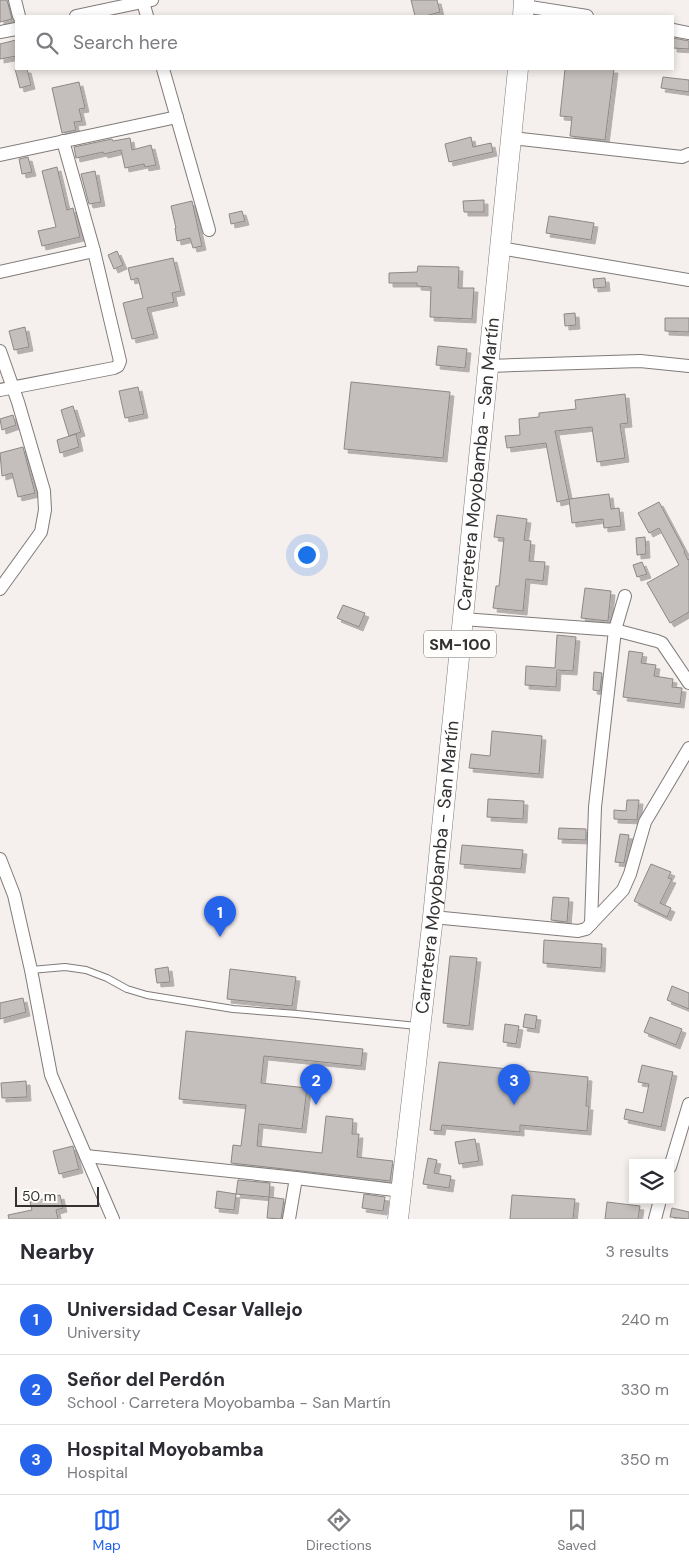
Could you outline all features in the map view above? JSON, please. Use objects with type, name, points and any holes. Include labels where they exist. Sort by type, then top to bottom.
[{"type":"main road","name":"Carretera Moyobamba - San Martín","points":[[398,1219],[433,917],[518,70]]},
{"type":"street","points":[[15,0],[20,15]]},
{"type":"street","points":[[81,15],[147,1],[147,15]]},
{"type":"street","points":[[524,7],[580,15]]},
{"type":"street","points":[[0,32],[15,29]]},
{"type":"street","points":[[674,30],[689,33]]},
{"type":"street","points":[[163,70],[209,230]]},
{"type":"street","points":[[0,154],[177,117]]},
{"type":"street","points":[[512,138],[682,157],[689,154]]},
{"type":"street","points":[[6,388],[118,366],[120,361],[94,252],[63,141]]},
{"type":"street","points":[[500,248],[689,280]]},
{"type":"street","points":[[0,272],[94,252]]},
{"type":"street","points":[[0,351],[6,388],[18,402],[44,491],[45,510],[41,532],[0,589]]},
{"type":"street","points":[[489,366],[640,360],[689,366]]},
{"type":"street","points":[[591,924],[596,807],[616,630],[625,596]]},
{"type":"street","points":[[463,620],[616,630],[660,642],[688,678]]},
{"type":"street","points":[[433,917],[578,932],[586,929],[623,890],[630,874],[646,822],[689,748]]},
{"type":"street","points":[[0,859],[14,895],[31,970],[51,1075],[113,1219]]},
{"type":"street","points":[[672,1159],[689,1104]]},
{"type":"street","points":[[86,1156],[402,1191]]},
{"type":"street","points":[[289,1219],[296,1178]]},
{"type":"street","points":[[655,1219],[659,1204]]},
{"type":"lane","points":[[31,970],[65,966],[86,970],[107,978],[127,989],[147,995],[233,1009],[420,1026]]},
{"type":"building","points":[[0,0],[7,0],[12,19],[0,22]]},
{"type":"building","points":[[411,0],[437,0],[440,12],[430,15],[415,15]]},
{"type":"building","points":[[674,38],[689,41],[689,49],[674,48]]},
{"type":"building","points":[[15,40],[15,56],[0,59],[0,44]]},
{"type":"building","points":[[15,70],[27,70],[31,85],[20,88]]},
{"type":"building","points":[[565,70],[614,70],[605,140],[570,136],[572,117],[560,116]]},
{"type":"building","points":[[663,77],[689,80],[689,92],[661,88]]},
{"type":"building","points":[[79,82],[85,108],[79,109],[82,121],[74,122],[76,130],[62,133],[52,88]]},
{"type":"building","points":[[471,137],[473,147],[491,143],[493,152],[449,162],[445,144]]},
{"type":"building","points":[[130,138],[132,150],[151,145],[156,165],[145,167],[144,164],[125,168],[121,150],[76,158],[74,147],[112,139],[113,141]]},
{"type":"building","points":[[28,157],[32,172],[22,174],[19,159]]},
{"type":"building","points":[[57,167],[67,210],[73,208],[80,237],[42,246],[38,231],[56,227],[42,171]]},
{"type":"building","points":[[95,171],[101,202],[89,204],[81,174]]},
{"type":"building","points":[[484,200],[484,212],[464,212],[463,201]]},
{"type":"building","points":[[192,201],[202,246],[193,248],[190,238],[177,241],[171,206]]},
{"type":"building","points":[[242,211],[245,221],[231,224],[229,214]]},
{"type":"building","points":[[549,216],[594,223],[591,240],[546,233]]},
{"type":"building","points":[[117,251],[123,265],[114,269],[108,255]]},
{"type":"building","points":[[173,258],[181,291],[172,293],[174,302],[147,308],[154,334],[132,339],[123,303],[143,298],[138,278],[131,280],[128,268]]},
{"type":"building","points":[[418,266],[459,267],[458,288],[474,288],[472,319],[430,317],[431,287],[417,286],[417,283],[389,283],[389,273],[417,272]]},
{"type":"building","points":[[605,278],[606,287],[594,288],[593,279]]},
{"type":"building","points":[[575,313],[576,325],[565,326],[564,314]]},
{"type":"building","points":[[665,318],[689,318],[689,332],[665,331]]},
{"type":"building","points":[[25,327],[29,347],[14,350],[9,331]]},
{"type":"building","points":[[438,346],[467,349],[465,368],[436,365]]},
{"type":"building","points":[[351,382],[450,392],[443,458],[344,449]]},
{"type":"building","points":[[138,387],[144,414],[125,418],[119,391]]},
{"type":"building","points":[[625,394],[628,423],[620,424],[625,458],[597,462],[592,427],[555,431],[569,499],[557,502],[546,443],[507,448],[505,436],[520,435],[519,419],[539,417],[539,413],[576,409],[575,400]]},
{"type":"building","points":[[73,406],[81,432],[69,436],[61,410]]},
{"type":"building","points":[[13,415],[16,425],[2,430],[0,419]]},
{"type":"building","points":[[76,434],[79,447],[60,453],[57,440]]},
{"type":"building","points":[[23,447],[35,493],[18,497],[12,473],[2,476],[0,453]]},
{"type":"building","points":[[609,494],[611,509],[619,508],[621,526],[604,528],[603,519],[572,523],[569,499]]},
{"type":"building","points":[[659,502],[689,559],[689,612],[670,623],[647,583],[679,565],[659,528],[649,533],[638,513]]},
{"type":"building","points":[[497,515],[527,519],[524,540],[531,541],[529,561],[545,562],[543,581],[526,579],[523,611],[493,608],[496,586],[499,586],[504,538],[494,537]]},
{"type":"building","points":[[645,537],[646,554],[637,555],[636,538]]},
{"type":"building","points":[[642,562],[647,574],[637,577],[633,565]]},
{"type":"building","points":[[585,588],[611,591],[608,621],[581,618]]},
{"type":"building","points":[[343,605],[365,613],[359,627],[337,618]]},
{"type":"building","points":[[557,635],[576,637],[573,671],[557,670],[556,687],[525,685],[526,666],[555,668]]},
{"type":"building","points":[[629,651],[643,653],[641,663],[656,665],[654,676],[673,679],[672,687],[682,688],[680,704],[623,697]]},
{"type":"building","points":[[594,672],[602,673],[600,691],[593,690]]},
{"type":"building","points":[[492,731],[542,736],[539,774],[469,768],[471,754],[490,756]]},
{"type":"building","points":[[488,799],[524,801],[523,819],[487,817]]},
{"type":"building","points":[[627,800],[639,800],[637,820],[614,819],[614,810],[626,811]]},
{"type":"building","points":[[559,828],[586,829],[586,840],[558,839]]},
{"type":"building","points":[[620,834],[629,835],[624,863],[615,862]]},
{"type":"building","points":[[462,845],[523,850],[521,869],[460,864]]},
{"type":"building","points":[[651,864],[671,872],[668,878],[672,879],[660,903],[671,908],[667,917],[634,901]]},
{"type":"building","points":[[553,897],[569,898],[567,922],[551,920]]},
{"type":"building","points":[[544,940],[602,944],[601,968],[543,963]]},
{"type":"building","points":[[450,956],[477,958],[469,1026],[443,1023]]},
{"type":"building","points":[[168,967],[170,982],[157,983],[155,969]]},
{"type":"building","points":[[230,969],[296,977],[292,1006],[227,999]]},
{"type":"building","points":[[672,986],[689,993],[689,1009],[667,1000]]},
{"type":"building","points":[[23,998],[26,1012],[0,1019],[0,1003]]},
{"type":"building","points":[[525,1014],[537,1016],[535,1029],[523,1027]]},
{"type":"building","points":[[650,1017],[682,1029],[676,1045],[644,1032]]},
{"type":"building","points":[[505,1024],[519,1026],[516,1044],[503,1042]]},
{"type":"building","points":[[186,1031],[363,1049],[361,1066],[264,1056],[261,1083],[307,1088],[302,1129],[259,1124],[257,1146],[322,1153],[326,1116],[353,1119],[352,1134],[359,1134],[357,1157],[393,1161],[390,1181],[231,1163],[233,1145],[241,1146],[246,1105],[179,1099]]},
{"type":"building","points":[[439,1062],[588,1077],[586,1106],[589,1106],[587,1131],[520,1125],[520,1132],[442,1125],[441,1131],[430,1130]]},
{"type":"building","points":[[642,1065],[673,1072],[661,1127],[624,1119],[626,1109],[643,1113],[649,1084],[638,1082]]},
{"type":"building","points":[[26,1081],[27,1097],[2,1098],[1,1083]]},
{"type":"building","points":[[475,1139],[479,1161],[459,1164],[455,1142]]},
{"type":"building","points":[[73,1146],[79,1169],[59,1174],[53,1151]]},
{"type":"building","points":[[428,1158],[437,1160],[434,1173],[451,1176],[449,1188],[423,1184]]},
{"type":"building","points":[[238,1180],[270,1183],[269,1197],[236,1194]]},
{"type":"building","points":[[217,1191],[236,1194],[234,1210],[215,1208]]},
{"type":"building","points":[[364,1194],[385,1197],[383,1211],[362,1208]]},
{"type":"building","points":[[60,1195],[63,1208],[56,1210],[58,1219],[9,1219],[8,1215],[32,1210],[30,1202]]},
{"type":"building","points":[[512,1195],[575,1199],[573,1219],[510,1219]]},
{"type":"building","points":[[269,1197],[284,1199],[281,1219],[267,1218]]},
{"type":"building","points":[[607,1202],[640,1206],[638,1219],[605,1219]]},
{"type":"building","points":[[672,1208],[689,1212],[689,1219],[670,1217]]},
{"type":"place","name":"Universidad Cesar Vallejo","points":[[220,937]]},
{"type":"place","name":"Señor del Perdón","points":[[316,1105]]},
{"type":"place","name":"Hospital Moyobamba","points":[[514,1105]]}]
